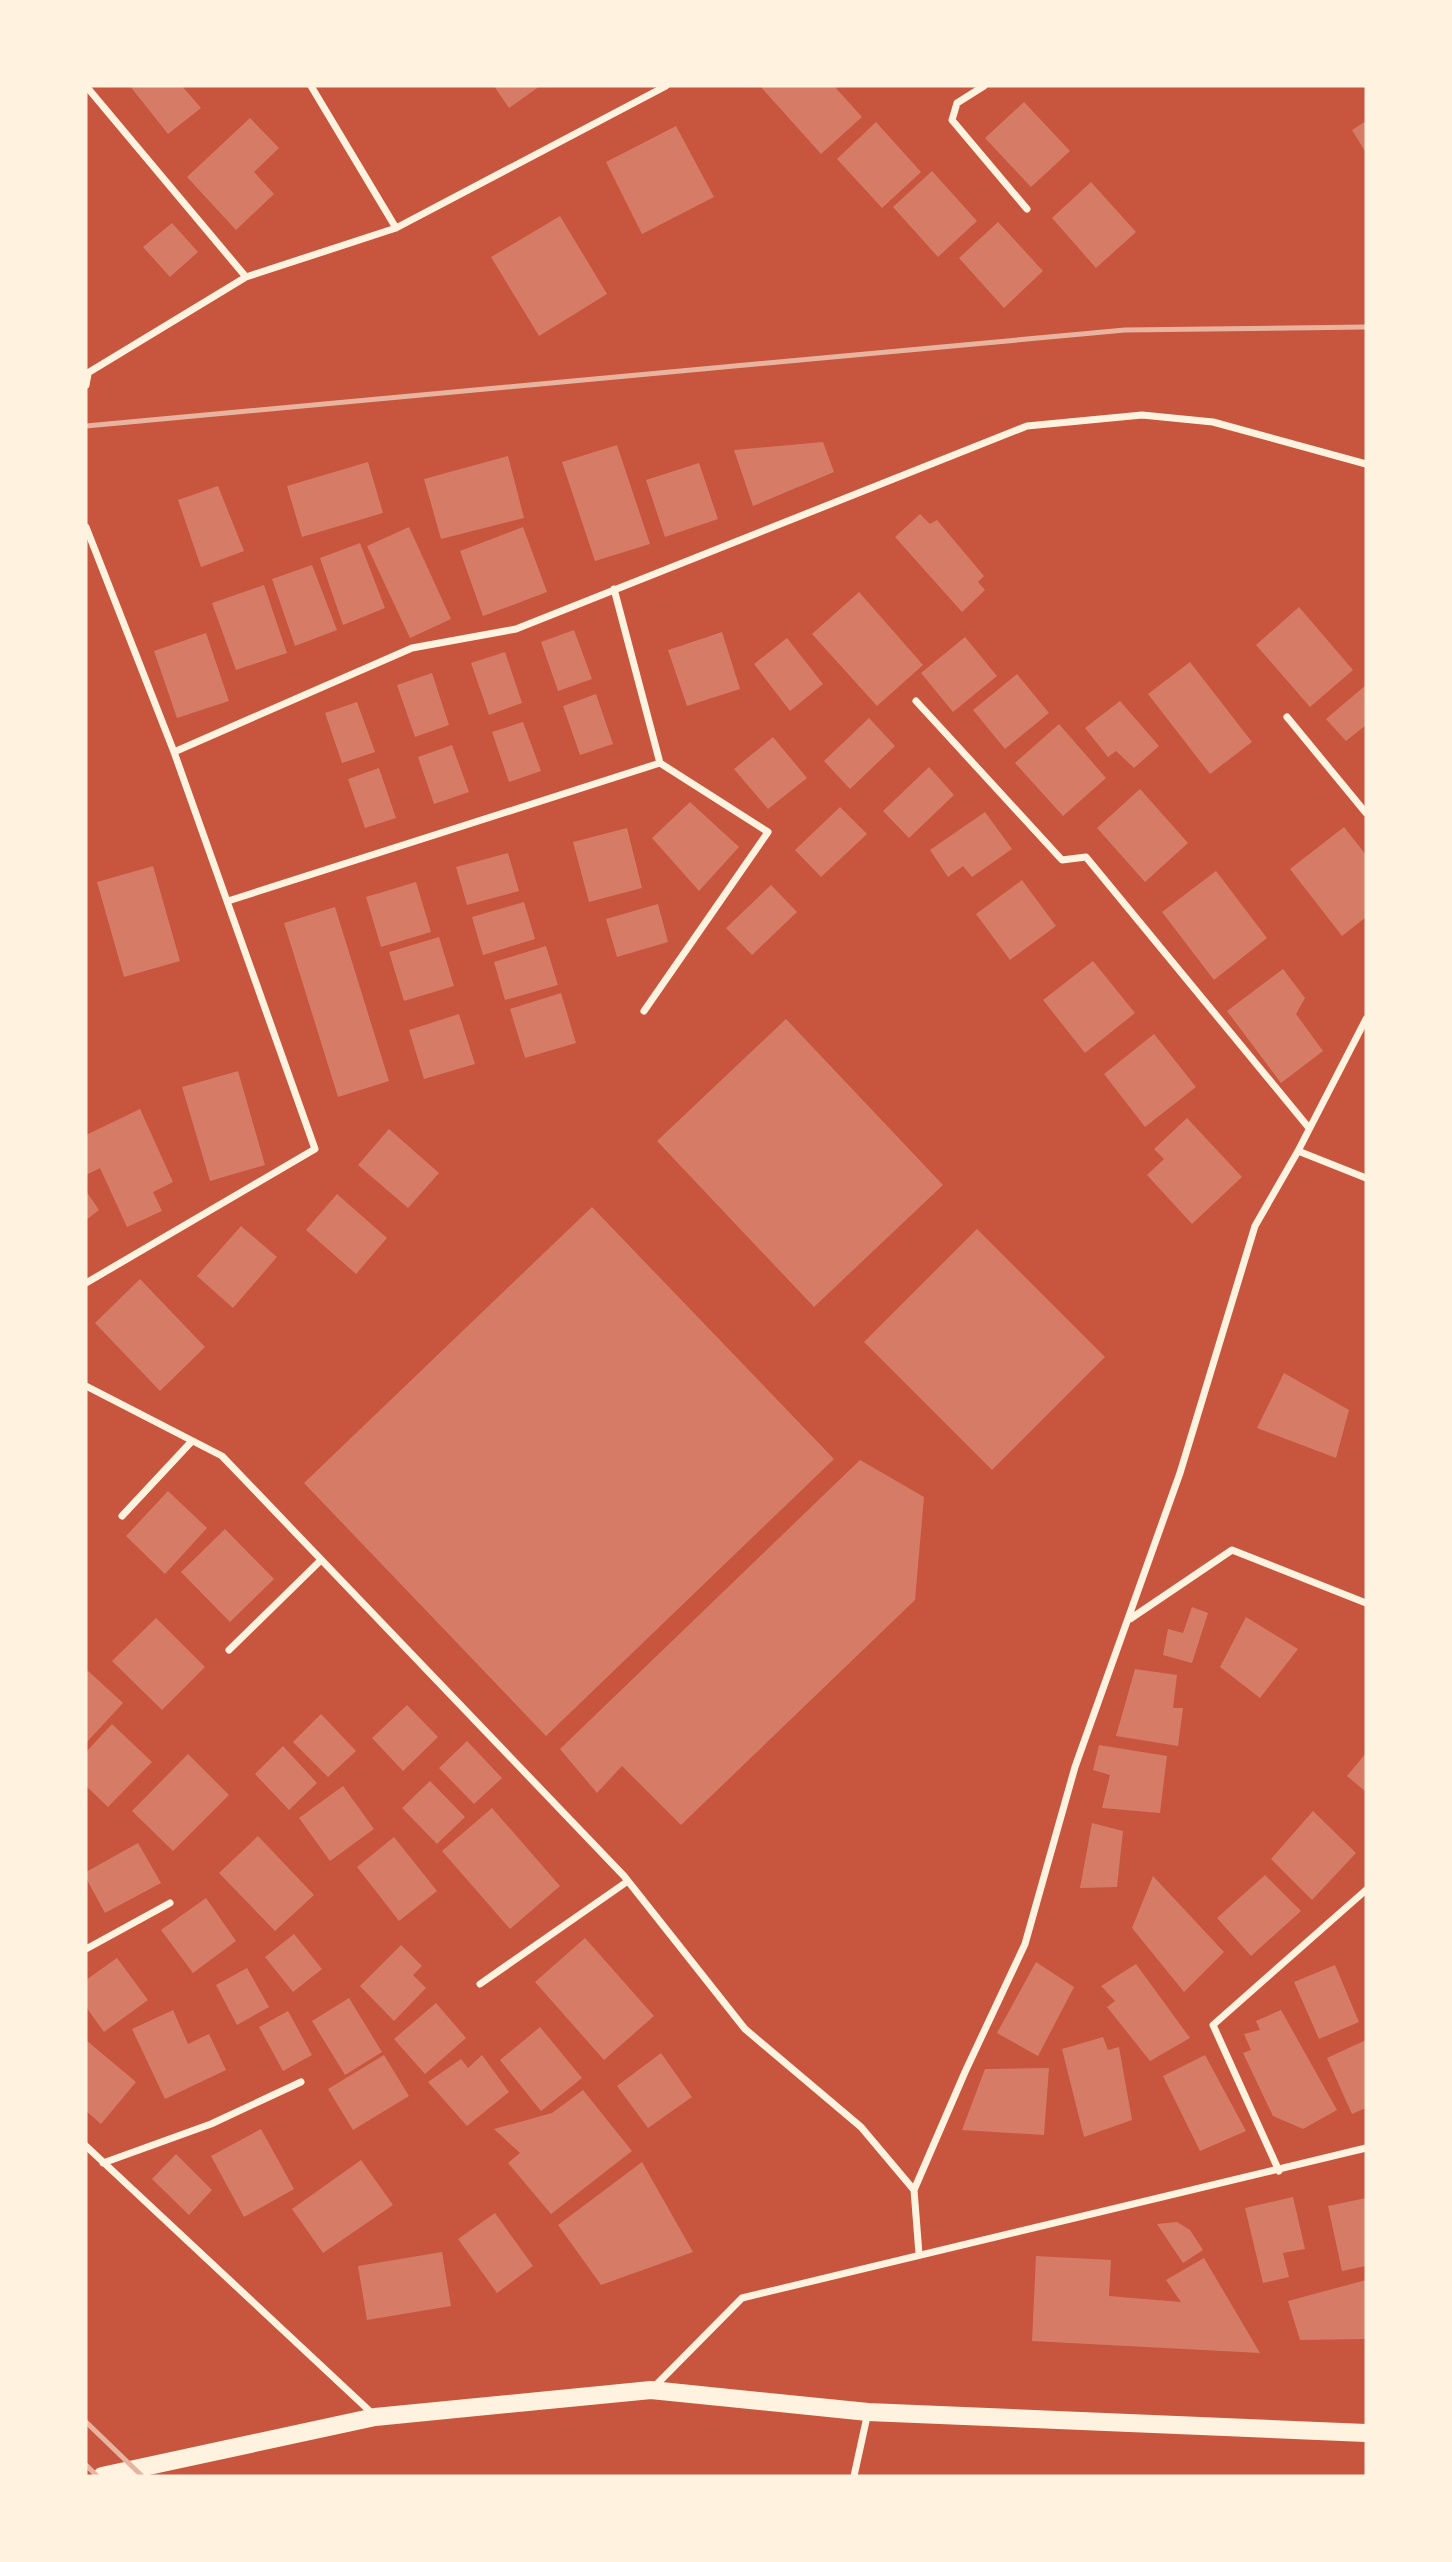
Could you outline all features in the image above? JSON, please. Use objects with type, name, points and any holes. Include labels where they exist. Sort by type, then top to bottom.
[{"type":"main road","points":[[102,2476],[375,2417],[651,2390],[868,2412],[1366,2433]]},
{"type":"street","points":[[86,86],[246,277]]},
{"type":"street","points":[[311,86],[396,228]]},
{"type":"street","points":[[86,385],[87,374],[246,277],[396,228],[666,86]]},
{"type":"street","points":[[984,86],[957,103],[952,120],[1027,209]]},
{"type":"street","points":[[174,752],[412,648],[516,629],[1027,426],[1142,415],[1213,422],[1366,464]]},
{"type":"street","points":[[86,527],[174,752],[315,1149],[86,1283]]},
{"type":"street","points":[[614,589],[660,763],[768,832],[644,1011]]},
{"type":"street","points":[[916,701],[1062,860],[1086,857],[1309,1128]]},
{"type":"street","points":[[1287,717],[1366,813]]},
{"type":"street","points":[[228,901],[660,763]]},
{"type":"street","points":[[919,2254],[914,2190],[965,2071],[1025,1944],[1074,1767],[1180,1473],[1255,1226],[1298,1151],[1366,1019]]},
{"type":"street","points":[[1298,1151],[1366,1178]]},
{"type":"street","points":[[86,1386],[222,1456],[628,1881],[745,2029],[861,2127],[914,2190]]},
{"type":"street","points":[[122,1516],[192,1441]]},
{"type":"street","points":[[1129,1619],[1233,1550],[1366,1603]]},
{"type":"street","points":[[229,1650],[320,1560]]},
{"type":"street","points":[[480,1984],[628,1881]]},
{"type":"street","points":[[1279,2171],[1213,2025],[1366,1890]]},
{"type":"street","points":[[86,1950],[170,1903]]},
{"type":"street","points":[[103,2163],[211,2124],[301,2082]]},
{"type":"street","points":[[86,2146],[375,2417]]},
{"type":"street","points":[[651,2390],[742,2298],[1366,2148]]},
{"type":"street","points":[[854,2476],[868,2412]]},
{"type":"building","points":[[130,86],[182,86],[201,108],[168,134]]},
{"type":"building","points":[[494,86],[540,86],[509,108]]},
{"type":"building","points":[[760,86],[834,86],[862,117],[821,154]]},
{"type":"building","points":[[1024,102],[1070,151],[1031,187],[985,138]]},
{"type":"building","points":[[250,118],[279,148],[254,172],[274,194],[236,230],[187,177]]},
{"type":"building","points":[[1366,121],[1366,153],[1352,130]]},
{"type":"building","points":[[876,122],[921,172],[882,208],[837,159]]},
{"type":"building","points":[[676,126],[714,197],[642,234],[606,162]]},
{"type":"building","points":[[932,171],[977,221],[938,257],[893,207]]},
{"type":"building","points":[[1091,182],[1136,232],[1096,268],[1052,218]]},
{"type":"building","points":[[560,216],[607,294],[539,336],[491,257]]},
{"type":"building","points":[[998,222],[1043,271],[1004,308],[959,258]]},
{"type":"building","points":[[172,223],[198,252],[170,277],[143,247]]},
{"type":"building","points":[[823,442],[834,472],[753,506],[734,450]]},
{"type":"building","points":[[617,445],[650,544],[595,561],[562,462]]},
{"type":"building","points":[[508,456],[524,518],[441,539],[424,479]]},
{"type":"building","points":[[368,462],[383,513],[302,537],[287,486]]},
{"type":"building","points":[[699,463],[718,519],[665,537],[646,480]]},
{"type":"building","points":[[218,486],[244,551],[201,567],[178,500]]},
{"type":"building","points":[[920,514],[930,524],[937,520],[984,576],[978,582],[985,590],[962,612],[895,537]]},
{"type":"building","points":[[409,527],[451,619],[410,638],[367,546]]},
{"type":"building","points":[[523,527],[547,592],[483,616],[460,551]]},
{"type":"building","points":[[360,543],[385,608],[343,625],[320,558]]},
{"type":"building","points":[[312,565],[337,630],[295,646],[272,579]]},
{"type":"building","points":[[264,585],[287,653],[236,670],[212,603]]},
{"type":"building","points":[[859,592],[923,665],[877,706],[812,634]]},
{"type":"building","points":[[1299,607],[1353,670],[1310,707],[1256,645]]},
{"type":"building","points":[[574,630],[592,679],[558,691],[541,642]]},
{"type":"building","points":[[722,632],[740,689],[687,706],[668,650]]},
{"type":"building","points":[[206,633],[229,701],[177,718],[154,651]]},
{"type":"building","points":[[965,637],[997,676],[953,712],[921,673]]},
{"type":"building","points":[[787,638],[823,684],[790,711],[754,664]]},
{"type":"building","points":[[505,652],[522,703],[489,715],[471,663]]},
{"type":"building","points":[[1190,662],[1252,742],[1210,774],[1148,694]]},
{"type":"building","points":[[432,673],[449,725],[415,737],[397,685]]},
{"type":"building","points":[[1017,674],[1049,713],[1005,749],[973,710]]},
{"type":"building","points":[[1366,685],[1366,725],[1346,741],[1326,719]]},
{"type":"building","points":[[596,694],[613,744],[580,755],[563,706]]},
{"type":"building","points":[[1120,701],[1159,746],[1134,768],[1116,751],[1108,757],[1085,728]]},
{"type":"building","points":[[357,702],[375,752],[342,763],[325,713]]},
{"type":"building","points":[[869,718],[895,746],[850,789],[824,761]]},
{"type":"building","points":[[523,722],[541,771],[509,782],[492,732]]},
{"type":"building","points":[[1059,724],[1106,778],[1063,816],[1015,763]]},
{"type":"building","points":[[773,737],[807,778],[768,809],[734,769]]},
{"type":"building","points":[[452,745],[469,792],[434,804],[418,757]]},
{"type":"building","points":[[929,767],[954,795],[909,838],[883,811]]},
{"type":"building","points":[[379,768],[396,818],[365,828],[348,779]]},
{"type":"building","points":[[1140,789],[1188,843],[1145,882],[1097,828]]},
{"type":"building","points":[[690,802],[739,847],[699,891],[652,838]]},
{"type":"building","points":[[840,807],[867,834],[821,877],[795,850]]},
{"type":"building","points":[[985,812],[1012,849],[972,877],[963,866],[948,877],[930,850]]},
{"type":"building","points":[[1344,827],[1366,855],[1366,917],[1342,936],[1290,869]]},
{"type":"building","points":[[627,828],[642,888],[589,902],[573,842]]},
{"type":"building","points":[[508,853],[519,891],[467,905],[456,867]]},
{"type":"building","points":[[153,866],[180,961],[124,977],[97,882]]},
{"type":"building","points":[[1216,871],[1267,938],[1214,980],[1162,912]]},
{"type":"building","points":[[1022,880],[1056,926],[1010,960],[976,914]]},
{"type":"building","points":[[416,882],[431,932],[381,947],[366,897]]},
{"type":"building","points":[[771,885],[797,912],[752,955],[726,928]]},
{"type":"building","points":[[524,902],[535,939],[483,955],[472,917]]},
{"type":"building","points":[[658,904],[668,942],[617,957],[606,919]]},
{"type":"building","points":[[335,907],[389,1081],[338,1097],[284,923]]},
{"type":"building","points":[[439,937],[454,986],[404,1001],[389,952]]},
{"type":"building","points":[[546,946],[558,985],[505,1000],[494,962]]},
{"type":"building","points":[[1093,961],[1135,1013],[1085,1053],[1043,1000]]},
{"type":"building","points":[[1283,969],[1305,998],[1296,1014],[1323,1051],[1281,1083],[1227,1011]]},
{"type":"building","points":[[561,993],[576,1043],[525,1058],[510,1009]]},
{"type":"building","points":[[459,1014],[475,1064],[424,1079],[409,1030]]},
{"type":"building","points":[[786,1019],[943,1185],[814,1307],[657,1141]]},
{"type":"building","points":[[1154,1034],[1196,1087],[1145,1127],[1104,1074]]},
{"type":"building","points":[[238,1071],[265,1165],[210,1181],[182,1087]]},
{"type":"building","points":[[140,1109],[173,1182],[153,1192],[162,1211],[127,1227],[100,1168],[86,1175],[86,1135]]},
{"type":"building","points":[[1187,1118],[1242,1177],[1192,1224],[1147,1175],[1164,1159],[1154,1149]]},
{"type":"building","points":[[389,1129],[439,1173],[408,1208],[358,1165]]},
{"type":"building","points":[[86,1191],[99,1210],[86,1220]]},
{"type":"building","points":[[337,1194],[387,1238],[356,1274],[306,1230]]},
{"type":"building","points":[[592,1207],[834,1459],[546,1736],[304,1483]]},
{"type":"building","points":[[241,1226],[277,1257],[233,1308],[197,1276]]},
{"type":"building","points":[[977,1229],[1105,1357],[992,1470],[864,1342]]},
{"type":"building","points":[[140,1279],[205,1347],[160,1391],[95,1323]]},
{"type":"building","points":[[1284,1373],[1349,1410],[1336,1458],[1257,1428]]},
{"type":"building","points":[[860,1460],[924,1497],[915,1600],[681,1825],[622,1766],[597,1793],[560,1749]]},
{"type":"building","points":[[168,1491],[207,1528],[165,1574],[126,1536]]},
{"type":"building","points":[[225,1529],[274,1579],[230,1622],[181,1572]]},
{"type":"building","points":[[1192,1607],[1208,1613],[1192,1663],[1163,1655],[1168,1629],[1183,1633]]},
{"type":"building","points":[[1246,1617],[1298,1649],[1260,1698],[1220,1667]]},
{"type":"building","points":[[156,1618],[205,1667],[162,1710],[112,1661]]},
{"type":"building","points":[[86,1669],[123,1703],[86,1743]]},
{"type":"building","points":[[1135,1669],[1177,1675],[1173,1708],[1183,1708],[1178,1746],[1116,1736]]},
{"type":"building","points":[[407,1705],[438,1737],[403,1771],[372,1738]]},
{"type":"building","points":[[321,1714],[356,1751],[328,1777],[293,1742]]},
{"type":"building","points":[[112,1724],[152,1762],[108,1807],[86,1786],[86,1752]]},
{"type":"building","points":[[467,1741],[502,1778],[474,1804],[439,1768]]},
{"type":"building","points":[[1099,1745],[1167,1756],[1160,1813],[1102,1808],[1110,1775],[1093,1770]]},
{"type":"building","points":[[283,1746],[317,1783],[289,1810],[255,1774]]},
{"type":"building","points":[[1366,1753],[1366,1792],[1347,1776]]},
{"type":"building","points":[[188,1754],[229,1795],[173,1851],[132,1811]]},
{"type":"building","points":[[430,1781],[465,1817],[437,1844],[402,1808]]},
{"type":"building","points":[[343,1786],[374,1829],[330,1861],[299,1818]]},
{"type":"building","points":[[492,1808],[560,1886],[510,1929],[442,1851]]},
{"type":"building","points":[[1313,1811],[1356,1853],[1312,1900],[1271,1859]]},
{"type":"building","points":[[1092,1823],[1123,1831],[1117,1887],[1080,1888]]},
{"type":"building","points":[[258,1836],[314,1895],[275,1931],[219,1873]]},
{"type":"building","points":[[394,1837],[437,1891],[399,1921],[357,1867]]},
{"type":"building","points":[[138,1843],[161,1883],[105,1913],[86,1878],[86,1872]]},
{"type":"building","points":[[1265,1875],[1301,1911],[1251,1956],[1217,1918]]},
{"type":"building","points":[[1153,1876],[1224,1952],[1184,1992],[1132,1928]]},
{"type":"building","points":[[206,1898],[236,1941],[193,1973],[161,1930]]},
{"type":"building","points":[[294,1934],[322,1969],[293,1992],[265,1957]]},
{"type":"building","points":[[585,1938],[654,2016],[604,2060],[535,1982]]},
{"type":"building","points":[[401,1945],[422,1966],[413,1975],[426,1988],[394,2021],[360,1986]]},
{"type":"building","points":[[117,1958],[148,2000],[104,2032],[86,2007],[86,1980]]},
{"type":"building","points":[[1036,1962],[1074,1987],[1038,2056],[997,2033]]},
{"type":"building","points":[[1136,1964],[1190,2038],[1150,2061],[1107,2007],[1115,2001],[1101,1986]]},
{"type":"building","points":[[1335,1965],[1359,2022],[1319,2039],[1294,1982]]},
{"type":"building","points":[[247,1968],[269,2007],[237,2025],[216,1985]]},
{"type":"building","points":[[349,1998],[382,2052],[345,2075],[312,2021]]},
{"type":"building","points":[[436,2003],[466,2038],[425,2074],[394,2039]]},
{"type":"building","points":[[173,2010],[188,2044],[209,2034],[226,2070],[165,2099],[132,2029]]},
{"type":"building","points":[[1281,2010],[1337,2110],[1303,2129],[1273,2116],[1243,2053],[1251,2050],[1244,2034],[1260,2030],[1256,2021]]},
{"type":"building","points":[[288,2011],[312,2055],[283,2071],[259,2027]]},
{"type":"building","points":[[540,2027],[582,2078],[541,2111],[500,2060]]},
{"type":"building","points":[[1103,2037],[1108,2050],[1119,2047],[1132,2120],[1084,2137],[1062,2049]]},
{"type":"building","points":[[86,2040],[136,2082],[101,2124],[86,2111]]},
{"type":"building","points":[[1366,2040],[1366,2108],[1352,2114],[1327,2058]]},
{"type":"building","points":[[661,2053],[692,2097],[648,2128],[617,2086]]},
{"type":"building","points":[[384,2055],[409,2096],[353,2130],[328,2089]]},
{"type":"building","points":[[482,2055],[509,2092],[467,2126],[428,2082],[461,2059],[468,2068]]},
{"type":"building","points":[[1205,2055],[1246,2131],[1200,2151],[1163,2076]]},
{"type":"building","points":[[1049,2068],[1044,2135],[962,2130],[985,2069]]},
{"type":"building","points":[[583,2090],[632,2151],[551,2214],[508,2163],[520,2153],[494,2129],[552,2113]]},
{"type":"building","points":[[261,2129],[294,2189],[244,2217],[211,2156]]},
{"type":"building","points":[[176,2154],[212,2190],[189,2215],[152,2179]]},
{"type":"building","points":[[361,2160],[393,2205],[323,2253],[292,2209]]},
{"type":"building","points":[[642,2162],[693,2252],[601,2285],[558,2225]]},
{"type":"building","points":[[1293,2197],[1305,2249],[1283,2253],[1289,2277],[1263,2283],[1245,2208]]},
{"type":"building","points":[[1366,2198],[1366,2266],[1342,2271],[1328,2206]]},
{"type":"building","points":[[495,2213],[533,2266],[497,2293],[458,2239]]},
{"type":"building","points":[[1177,2222],[1190,2230],[1203,2250],[1183,2263],[1157,2224]]},
{"type":"building","points":[[442,2252],[451,2306],[367,2320],[358,2266]]},
{"type":"building","points":[[1036,2256],[1111,2260],[1109,2296],[1181,2302],[1166,2280],[1204,2258],[1260,2353],[1032,2341]]},
{"type":"building","points":[[1366,2280],[1366,2339],[1300,2340],[1288,2301]]},
{"type":"railway","points":[[86,426],[1125,330],[1366,327]]},
{"type":"railway","points":[[86,2422],[142,2476]]},
{"type":"railway","points":[[86,2465],[97,2476]]}]
